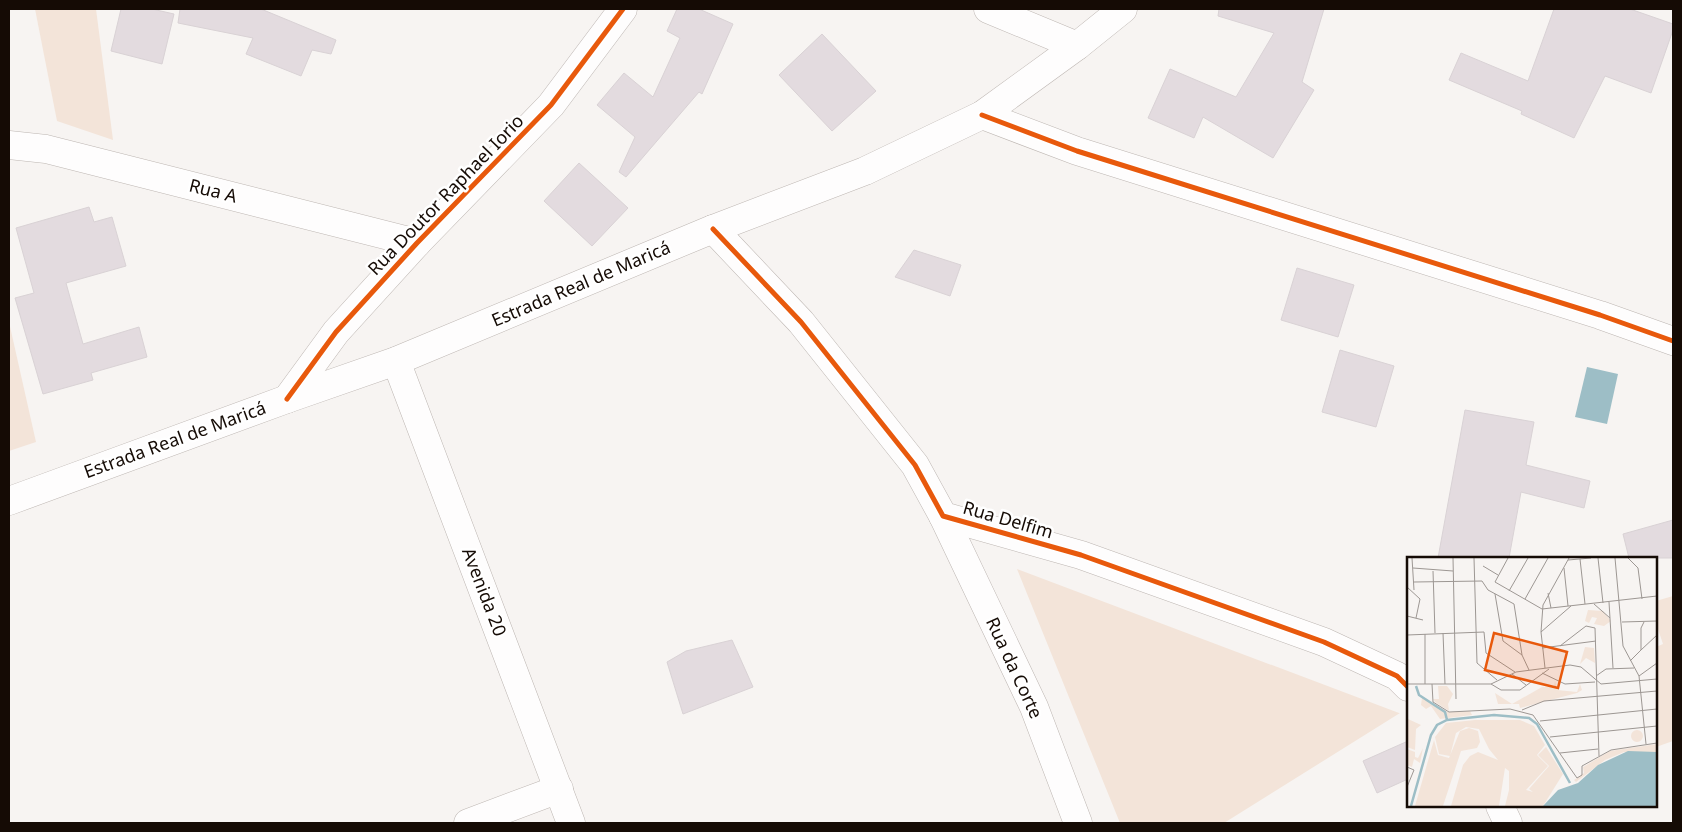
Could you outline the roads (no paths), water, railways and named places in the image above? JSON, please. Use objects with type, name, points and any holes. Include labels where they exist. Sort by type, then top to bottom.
[{"type":"street","name":"Rua Doutor Raphael Iorio","points":[[287,398],[336,332],[417,243],[551,105],[623,9]]},
{"type":"street","points":[[988,9],[1077,46]]},
{"type":"street","name":"Estrada Real de Maricá","points":[[9,501],[287,398],[396,360],[713,229],[865,171],[982,116],[1077,46],[1123,9]]},
{"type":"street","points":[[982,116],[1077,151],[1600,315],[1673,341]]},
{"type":"street","name":"Rua A","points":[[9,145],[46,149],[417,243]]},
{"type":"street","name":"Rua Delfim","points":[[713,229],[801,322],[915,465],[943,516],[1081,555],[1324,642],[1397,676],[1407,686]]},
{"type":"street","name":"Avenida 20","points":[[396,360],[560,789],[571,823]]},
{"type":"street","name":"Rua da Corte","points":[[943,516],[1034,707],[1078,823]]},
{"type":"street","points":[[468,823],[560,789]]},
{"type":"street","points":[[1500,807],[1508,823]]},
{"type":"water","points":[[1587,367],[1618,374],[1607,424],[1575,417]]}]
